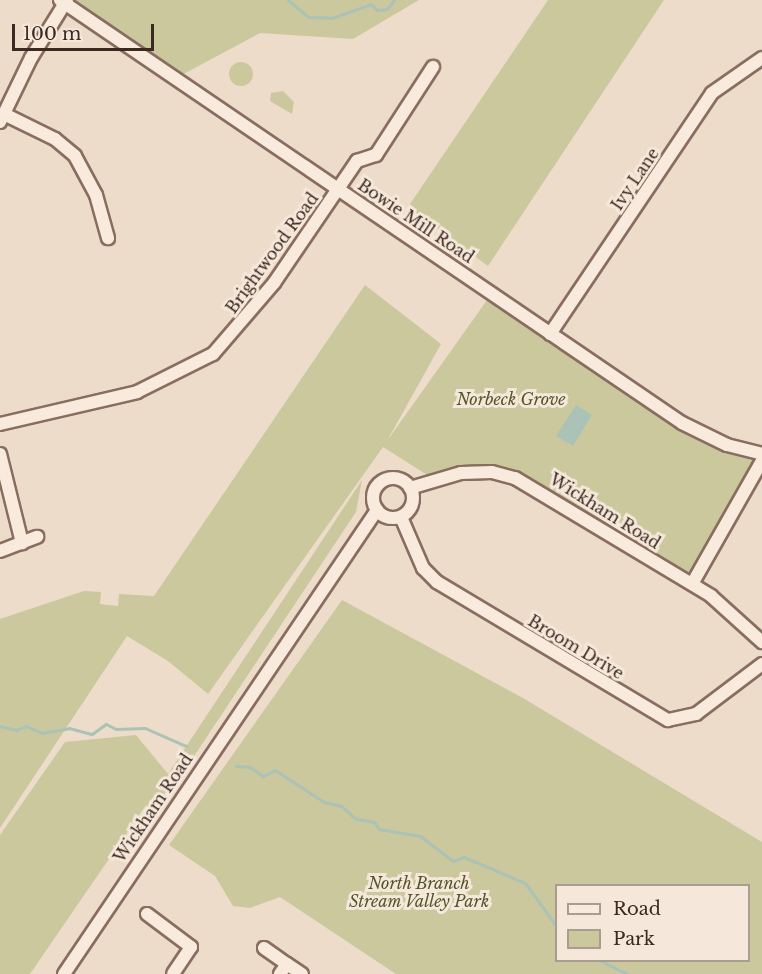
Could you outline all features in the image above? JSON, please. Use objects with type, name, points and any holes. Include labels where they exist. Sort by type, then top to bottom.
[{"type":"street","points":[[64,1],[2,118],[55,139],[75,156],[96,195],[108,238]]},
{"type":"street","name":"Bowie Mill Road","points":[[64,1],[682,423],[727,445],[762,454]]},
{"type":"street","name":"Ivy Lane","points":[[550,334],[712,93],[762,58]]},
{"type":"street","name":"Brightwood Road","points":[[0,424],[137,392],[213,354],[274,283],[357,161],[376,155],[433,67]]},
{"type":"street","points":[[0,454],[22,543]]},
{"type":"street","points":[[692,584],[762,461]]},
{"type":"street","name":"Wickham Road","points":[[410,488],[461,473],[492,472],[515,478],[692,584],[762,642]]},
{"type":"street","points":[[400,480],[410,488],[412,504],[401,516],[390,518],[377,510],[374,491],[382,482],[400,480]]},
{"type":"street","name":"Wickham Road","points":[[64,974],[271,662],[279,643],[285,641],[377,510]]},
{"type":"street","name":"Broom Drive","points":[[401,516],[423,568],[437,582],[668,720],[696,714],[762,664]]},
{"type":"street","points":[[0,551],[37,537]]},
{"type":"street","points":[[671,571],[686,570],[706,560]]},
{"type":"street","points":[[147,914],[191,947],[173,974]]},
{"type":"street","points":[[264,948],[284,969],[302,974]]},
{"type":"green space","points":[[60,0],[419,0],[353,39],[260,33],[176,78]]},
{"type":"green space","points":[[548,0],[664,0],[488,266],[408,207]]},
{"type":"green space","points":[[241,62],[249,66],[253,74],[249,82],[241,86],[233,82],[229,74],[233,66]]},
{"type":"green space","points":[[283,91],[294,102],[292,114],[270,101],[271,93]]},
{"type":"green space","name":"Norbeck Grove","points":[[365,285],[441,344],[387,441],[492,293],[682,423],[762,454],[692,584],[515,478],[432,478],[383,447],[208,694],[168,661],[127,636],[0,828],[0,619],[84,591],[101,592],[100,604],[118,606],[119,594],[154,596]]},
{"type":"green space","points":[[362,480],[356,512],[155,815],[146,805],[30,974],[0,974],[0,835],[65,742],[136,735],[168,774]]},
{"type":"green space","name":"North Branch Stream Valley Park","points":[[342,600],[523,698],[762,842],[762,974],[396,974],[280,897],[250,908],[233,906],[215,876],[169,845]]},
{"type":"shaded area","points":[[576,405],[592,415],[573,446],[556,436]]},
{"type":"waterway","points":[[288,0],[308,17],[332,18],[371,4],[377,10],[387,9],[394,0]]},
{"type":"waterway","points":[[0,726],[16,730],[26,726],[42,733],[69,728],[92,734],[106,724],[116,729],[145,728],[186,746]]},
{"type":"waterway","points":[[236,766],[250,767],[263,776],[275,770],[324,802],[341,806],[356,819],[374,822],[379,829],[420,836],[453,861],[464,857],[525,883],[555,925]]},
{"type":"waterway","points":[[603,962],[628,974]]}]
